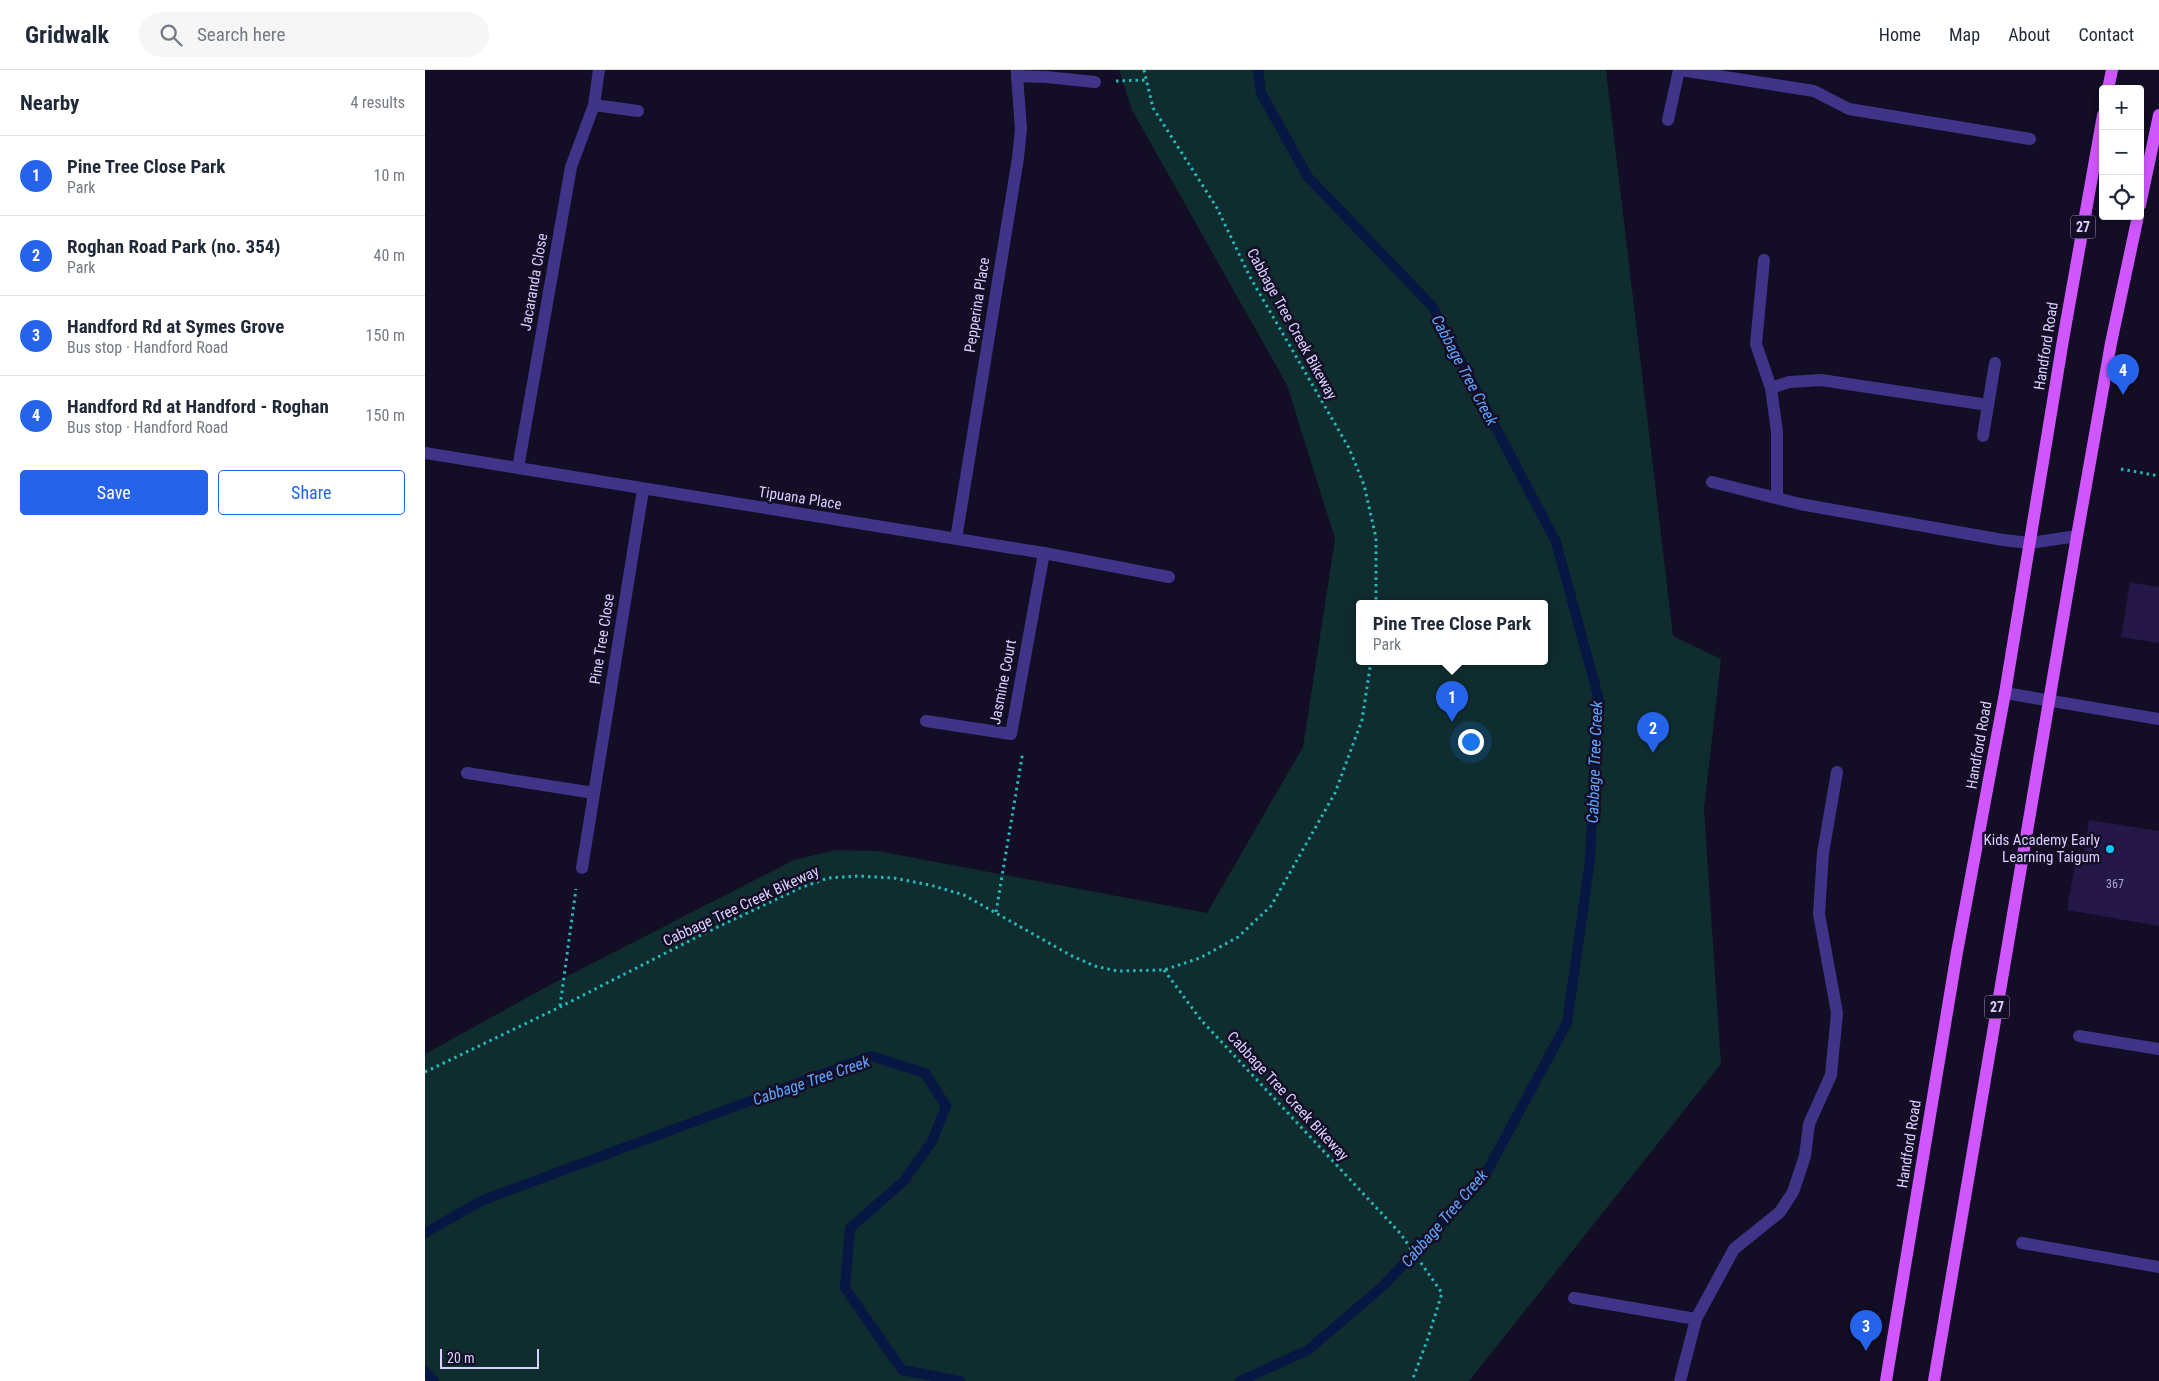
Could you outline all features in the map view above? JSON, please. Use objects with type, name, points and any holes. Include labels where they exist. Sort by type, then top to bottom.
[{"type":"main road","points":[[2109,85],[2112,70]]},
{"type":"main road","points":[[2144,186],[2159,115]]},
{"type":"main road","name":"Handford Road","points":[[1886,1381],[1957,952],[2005,693],[2100,130]]},
{"type":"main road","name":"27","points":[[1934,1381],[2077,536],[2111,343],[2137,220]]},
{"type":"street","name":"Jacaranda Close","points":[[518,468],[571,167],[593,105],[599,70]]},
{"type":"street","points":[[1668,120],[1680,70],[1814,92],[1849,109],[2030,139]]},
{"type":"street","name":"Pepperina Place","points":[[956,539],[1018,158],[1021,129],[1017,73],[1095,82]]},
{"type":"street","points":[[593,105],[638,111]]},
{"type":"street","points":[[1764,260],[1756,344],[1771,388],[1777,432],[1777,498]]},
{"type":"street","points":[[1983,436],[1995,363]]},
{"type":"street","points":[[1771,388],[1789,382],[1821,380],[1988,405]]},
{"type":"street","name":"Tipuana Place","points":[[425,453],[643,490],[1044,553],[1169,577]]},
{"type":"street","points":[[1712,482],[1777,498],[1949,532],[2030,543],[2077,536]]},
{"type":"street","name":"Pine Tree Close","points":[[582,868],[643,490]]},
{"type":"street","name":"Jasmine Court","points":[[925,721],[1011,734],[1044,553]]},
{"type":"street","points":[[2005,693],[2159,719]]},
{"type":"street","points":[[1681,1381],[1696,1319],[1734,1248],[1780,1212],[1793,1192],[1805,1156],[1809,1124],[1831,1075],[1837,1012],[1819,914],[1823,853],[1837,772]]},
{"type":"street","points":[[467,773],[593,794]]},
{"type":"street","points":[[2079,1036],[2159,1049]]},
{"type":"street","points":[[2022,1243],[2159,1267]]},
{"type":"street","points":[[1574,1298],[1696,1319]]},
{"type":"path","name":"Cabbage Tree Creek Bikeway","points":[[1144,70],[1153,108],[1217,208],[1250,277],[1349,448],[1364,485],[1376,538],[1376,600]]},
{"type":"path","points":[[2121,469],[2159,476]]},
{"type":"path","name":"Cabbage Tree Creek Bikeway","points":[[425,1072],[560,1007],[701,935],[800,888],[828,878],[859,876],[894,878],[930,885],[964,895],[1072,956],[1095,966],[1117,971],[1164,970],[1200,958],[1237,937],[1271,906],[1335,793],[1362,720],[1370,665]]},
{"type":"path","points":[[996,912],[1022,757],[1011,734]]},
{"type":"path","points":[[560,1007],[575,891],[582,868]]},
{"type":"path","name":"Cabbage Tree Creek Bikeway","points":[[1164,970],[1201,1020],[1400,1233],[1442,1293],[1412,1381]]},
{"type":"green space","points":[[1119,70],[1606,70],[1673,636],[1721,659],[1704,809],[1721,1064],[1469,1381],[425,1381],[425,1054],[548,986],[794,860],[835,850],[878,851],[1207,913],[1303,747],[1335,539],[1287,385],[1132,110]]},
{"type":"building","points":[[2130,582],[2159,587],[2159,643],[2121,637]]},
{"type":"building","name":"Kids Academy Early Learning Taigum","points":[[2089,820],[2159,831],[2159,926],[2067,910],[2076,857],[2083,858]]},
{"type":"waterway","name":"Cabbage Tree Creek","points":[[1240,1381],[1308,1350],[1383,1286],[1483,1179],[1567,1023],[1590,860],[1598,696],[1556,542],[1432,306],[1308,177],[1261,93],[1258,70]]},
{"type":"waterway","name":"Cabbage Tree Creek","points":[[425,1233],[483,1200],[871,1056],[925,1073],[946,1106],[932,1141],[904,1181],[850,1228],[845,1288],[902,1370],[960,1381]]},
{"type":"waterway","name":"Cabbage Tree Creek","points":[[425,1371],[434,1381]]},
{"type":"place","name":"Handford Rd at Handford - Roghan","points":[[2123,395]]},
{"type":"place","name":"Pine Tree Close Park","points":[[1452,722]]},
{"type":"place","name":"Roghan Road Park (no. 354)","points":[[1653,753]]},
{"type":"place","name":"Kids Academy Early Learning Taigum","points":[[2110,849]]},
{"type":"place","name":"Handford Rd at Symes Grove","points":[[1866,1351]]}]
